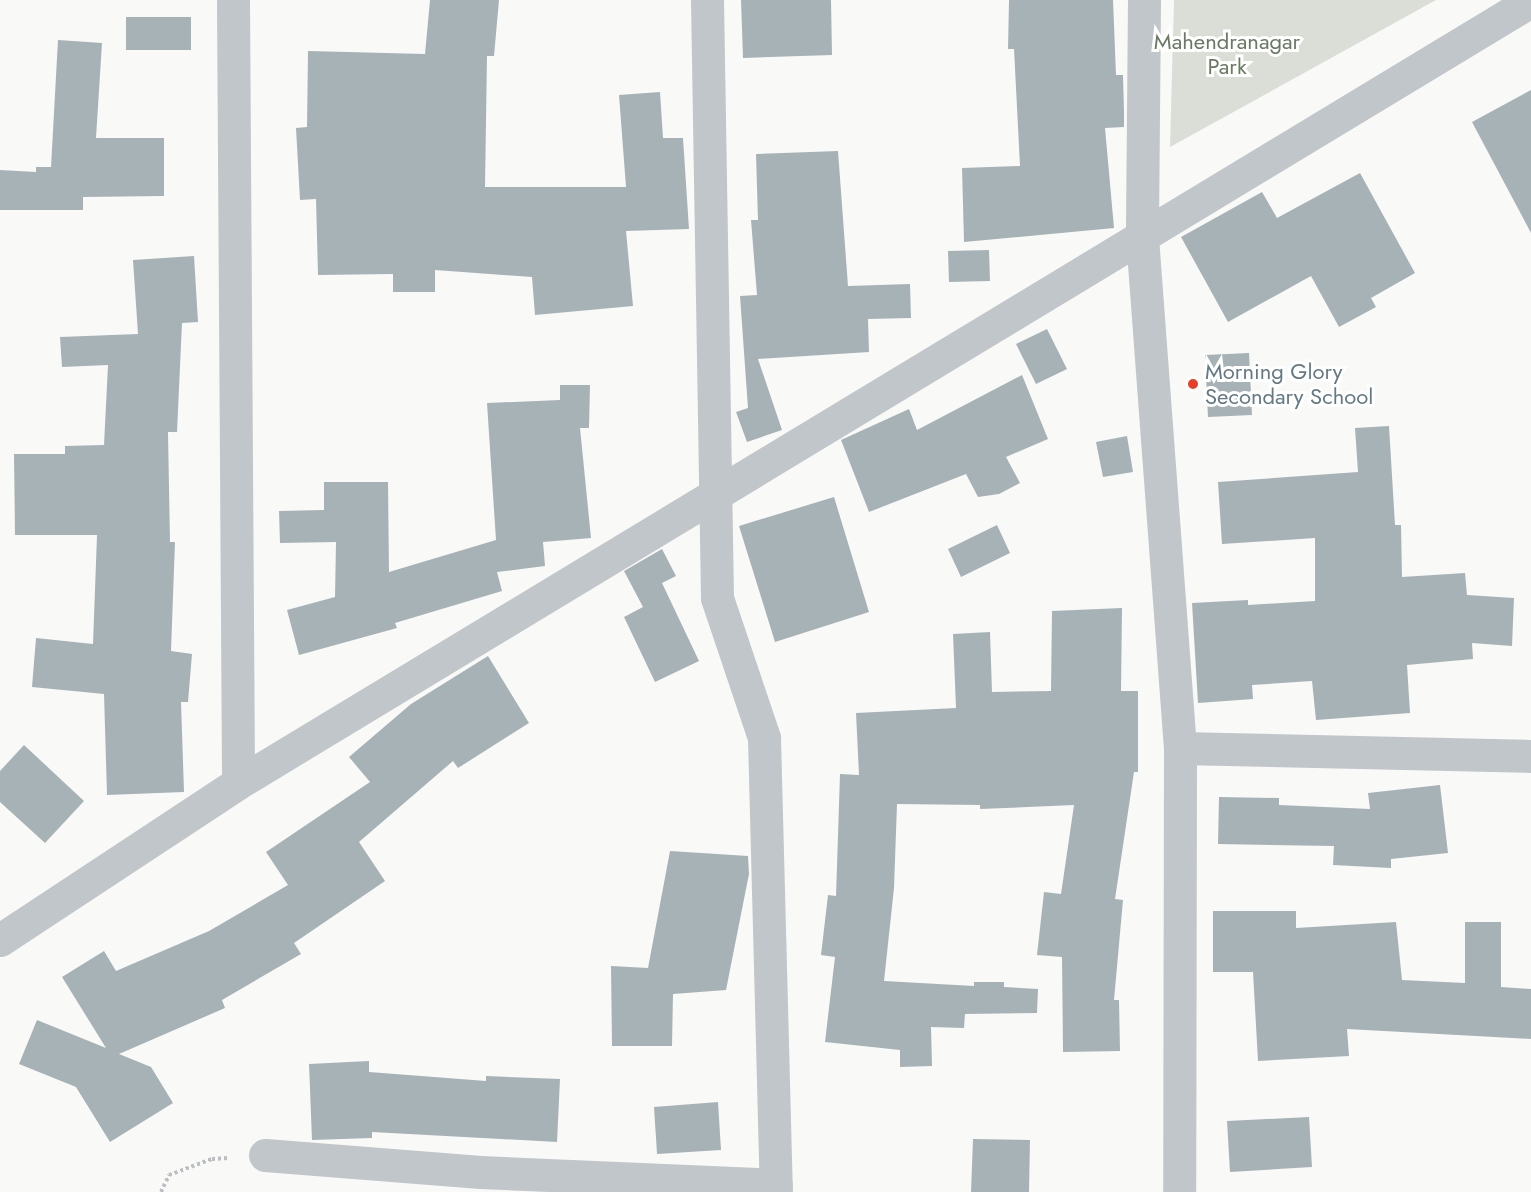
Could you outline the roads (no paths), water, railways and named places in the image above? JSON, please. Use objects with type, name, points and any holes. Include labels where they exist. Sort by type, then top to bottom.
[{"type":"street","points":[[233,0],[238,783]]},
{"type":"street","points":[[265,1155],[480,1172],[776,1189],[764,738],[717,598],[707,0]]},
{"type":"street","points":[[1144,0],[1142,237],[1180,748],[1179,1192]]},
{"type":"street","points":[[0,940],[238,783],[715,498],[1531,1]]},
{"type":"street","points":[[1180,748],[1531,756]]},
{"type":"place","name":"Morning Glory Secondary School","points":[[1193,384]]},
{"type":"park label","name":"Mahendranagar Park","points":[[1227,54]]}]
